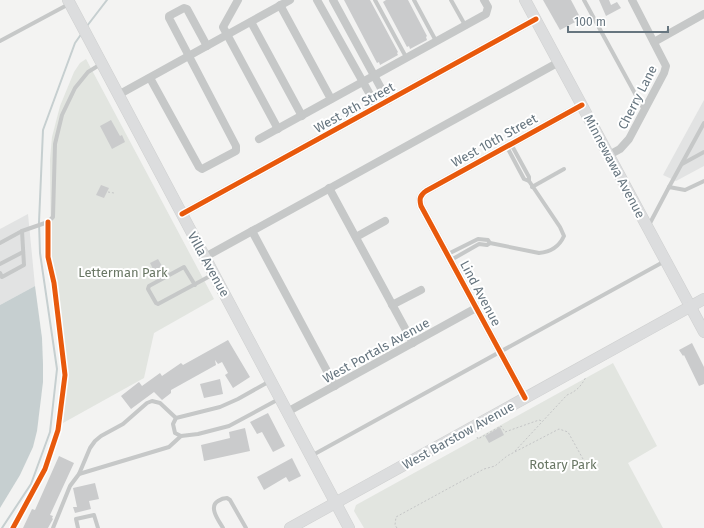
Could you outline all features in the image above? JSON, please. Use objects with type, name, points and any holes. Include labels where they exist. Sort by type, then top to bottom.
[{"type":"main road","name":"Minnewawa Avenue","points":[[525,0],[704,332]]},
{"type":"main road","name":"Villa Avenue","points":[[69,2],[350,528]]},
{"type":"main road","name":"West Barstow Avenue","points":[[290,528],[704,299]]},
{"type":"street","points":[[238,0],[223,27],[278,129]]},
{"type":"street","points":[[118,95],[290,0]]},
{"type":"street","points":[[317,0],[377,107]]},
{"type":"street","points":[[333,0],[388,101]]},
{"type":"street","points":[[259,139],[486,14],[488,7],[484,0]]},
{"type":"street","name":"Cherry Lane","points":[[609,155],[620,149],[625,144],[664,73],[666,66],[632,0]]},
{"type":"street","points":[[280,5],[331,99]]},
{"type":"street","points":[[150,78],[198,168],[202,169],[236,151],[236,146],[169,16],[184,8],[187,9],[207,46]]},
{"type":"street","points":[[654,42],[704,14]]},
{"type":"street","name":"West 9th Street","points":[[182,214],[536,19]]},
{"type":"street","points":[[251,22],[302,116]]},
{"type":"street","points":[[205,257],[559,62]]},
{"type":"street","name":"West 10th Street","points":[[420,198],[426,191],[582,105]]},
{"type":"street","points":[[329,188],[413,343]]},
{"type":"street","name":"Lind Avenue","points":[[420,198],[421,206],[450,257],[524,398]]},
{"type":"street","points":[[356,237],[385,221]]},
{"type":"street","points":[[252,231],[335,386]]},
{"type":"street","points":[[392,305],[421,290]]},
{"type":"street","name":"West Portals Avenue","points":[[287,412],[476,308]]},
{"type":"lane","points":[[375,0],[406,57]]},
{"type":"lane","points":[[414,0],[436,41]]},
{"type":"lane","points":[[451,0],[465,25]]},
{"type":"lane","points":[[584,0],[644,110]]},
{"type":"lane","points":[[0,41],[69,2]]},
{"type":"lane","points":[[0,243],[22,231],[44,224],[53,217],[55,144],[62,115],[75,88],[88,72],[102,64]]},
{"type":"lane","points":[[648,227],[704,122]]},
{"type":"lane","points":[[450,257],[479,244],[487,245],[490,243],[539,253],[545,252],[560,245],[564,236],[560,227],[532,187],[529,182],[529,177],[509,145]]},
{"type":"lane","points":[[682,164],[704,152]]},
{"type":"lane","points":[[532,187],[564,170]]},
{"type":"lane","points":[[669,187],[685,190],[704,181]]},
{"type":"lane","points":[[0,273],[2,277],[24,265],[22,231]]},
{"type":"lane","points":[[0,264],[23,252]]},
{"type":"lane","points":[[311,456],[666,261]]},
{"type":"lane","points":[[195,285],[184,267],[149,286],[148,289],[158,304],[195,285],[214,274]]},
{"type":"lane","points":[[271,380],[238,399],[220,407],[176,418],[172,424],[175,433],[181,436],[198,434],[229,426],[280,398]]},
{"type":"lane","points":[[53,528],[70,486],[79,474],[90,448],[101,436],[123,424],[147,403],[152,401],[156,401],[176,418]]},
{"type":"lane","points":[[79,474],[169,447],[181,436]]},
{"type":"lane","points":[[223,528],[213,507],[215,503],[227,498],[230,500],[246,528]]},
{"type":"lane","points":[[78,528],[76,519],[94,515],[98,528]]},
{"type":"path","points":[[108,192],[114,193]]},
{"type":"path","points":[[514,453],[567,395],[580,388],[586,377]]},
{"type":"path","points":[[477,437],[478,439],[501,426],[505,432],[539,420],[543,421]]},
{"type":"path","points":[[396,528],[396,517],[484,469],[495,466],[514,453],[559,429],[568,432],[583,460]]},
{"type":"shaded area","points":[[704,100],[704,166],[676,181],[663,175]]},
{"type":"shaded area","points":[[28,214],[35,286],[0,305],[0,229]]},
{"type":"shaded area","points":[[35,286],[42,338],[43,364],[43,382],[37,431],[33,447],[20,475],[0,508],[0,305]]},
{"type":"green space","name":"Letterman Park","points":[[86,59],[214,299],[154,333],[144,378],[63,423],[67,366],[51,257],[50,159],[52,137],[60,106],[74,72],[80,63]]},
{"type":"green space","name":"Rotary Park","points":[[613,363],[657,446],[628,463],[663,528],[364,528],[354,511],[356,505]]},
{"type":"building","points":[[344,0],[370,0],[398,52],[398,55],[380,65],[379,62],[377,63]]},
{"type":"building","points":[[386,0],[408,0],[427,36],[427,40],[410,49],[409,46],[407,47],[383,2]]},
{"type":"building","points":[[543,0],[571,0],[581,19],[560,30]]},
{"type":"building","points":[[599,0],[609,0],[611,5],[617,2],[621,8],[606,16]]},
{"type":"building","points":[[111,120],[120,136],[122,135],[125,142],[112,149],[100,126]]},
{"type":"building","points":[[101,185],[109,188],[104,198],[96,195]]},
{"type":"building","points":[[158,259],[162,266],[154,271],[150,263]]},
{"type":"building","points":[[228,340],[250,377],[233,388],[225,375],[228,373],[222,362],[218,364],[215,360],[216,365],[171,390],[171,393],[162,400],[154,392],[131,409],[121,396],[139,382],[142,386],[160,373],[162,376],[181,363],[183,365]]},
{"type":"building","points":[[692,343],[704,367],[704,384],[699,386],[684,355],[683,356],[679,350]]},
{"type":"building","points":[[220,379],[223,394],[204,398],[200,384]]},
{"type":"building","points":[[268,413],[285,446],[273,452],[262,432],[257,434],[250,422]]},
{"type":"building","points":[[500,427],[504,435],[489,443],[485,436]]},
{"type":"building","points":[[245,428],[250,451],[204,461],[201,445],[230,438],[229,432]]},
{"type":"building","points":[[59,456],[74,463],[50,515],[53,516],[53,519],[48,528],[23,528],[32,509],[35,510]]},
{"type":"building","points":[[292,458],[301,476],[289,482],[286,477],[264,490],[257,477]]},
{"type":"building","points":[[95,483],[99,499],[89,501],[91,509],[75,513],[73,507],[77,507],[73,488]]},
{"type":"waterway","points":[[87,26],[107,0]]},
{"type":"waterway","points":[[2,528],[31,484],[50,432],[57,369],[40,253],[39,222],[43,130],[75,43],[82,33]]},
{"type":"cycle path","points":[[182,214],[536,19]]},
{"type":"cycle path","points":[[525,398],[421,206],[420,199],[422,194],[426,191],[582,105]]},
{"type":"cycle path","points":[[13,528],[45,469],[58,430],[65,375],[54,283],[48,257],[48,222]]}]
